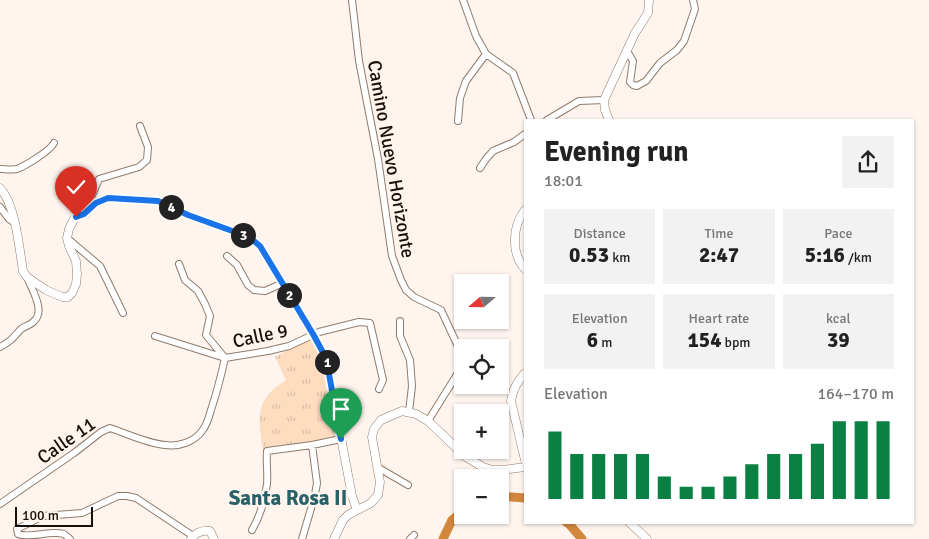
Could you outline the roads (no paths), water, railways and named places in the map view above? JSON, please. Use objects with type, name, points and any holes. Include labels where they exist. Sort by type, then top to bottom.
[{"type":"street","name":"Camino Nuevo Horizonte","points":[[352,0],[358,61],[378,159],[392,256],[406,290],[414,297],[441,310],[455,339]]},
{"type":"street","points":[[463,0],[476,36],[486,54],[514,73],[531,119]]},
{"type":"street","points":[[609,119],[604,100],[635,33],[648,13],[649,0]]},
{"type":"street","points":[[627,51],[633,61],[630,82],[637,86],[646,81],[660,63],[684,42],[695,9],[693,0]]},
{"type":"street","points":[[458,121],[460,98],[466,81],[486,54]]},
{"type":"street","points":[[549,119],[579,101],[604,100]]},
{"type":"street","points":[[84,214],[99,179],[139,167],[147,160],[148,147],[140,126]]},
{"type":"street","points":[[480,168],[494,151],[514,142],[524,135]]},
{"type":"street","points":[[0,169],[16,169],[45,153],[54,143]]},
{"type":"street","points":[[0,188],[9,204],[15,223],[23,270],[38,301],[39,308],[36,319],[22,328],[13,339],[0,347]]},
{"type":"street","points":[[27,277],[46,290],[62,297],[68,297],[76,284],[77,274],[76,261],[68,246],[68,229],[76,217],[84,214],[96,203],[108,198],[158,201],[188,215],[249,237],[260,246],[326,358],[352,496],[357,510]]},
{"type":"street","points":[[0,207],[9,219],[15,223]]},
{"type":"street","points":[[524,211],[518,223],[515,239],[516,252],[524,268]]},
{"type":"street","points":[[67,238],[100,266],[123,313]]},
{"type":"street","points":[[227,256],[237,265],[248,285],[254,290],[265,291],[283,283]]},
{"type":"street","points":[[179,264],[185,280],[198,291],[210,316],[206,335],[225,358]]},
{"type":"street","points":[[400,321],[400,336],[410,360],[412,386],[409,412]]},
{"type":"street","name":"Calle 9","points":[[155,336],[225,358],[289,346],[313,334],[358,322],[370,323],[383,380],[379,389]]},
{"type":"street","name":"Calle 11","points":[[0,504],[101,432],[110,428],[147,442],[167,446],[186,443],[194,439],[202,432],[207,422],[220,386],[225,358]]},
{"type":"street","points":[[511,469],[519,460],[523,450],[512,401],[512,392],[524,374]]},
{"type":"street","points":[[428,421],[454,379]]},
{"type":"street","points":[[334,539],[343,520],[348,515],[371,503],[378,495],[380,482],[372,437],[374,429],[381,420],[402,411],[416,414],[428,421],[466,457],[483,467],[492,470],[524,467]]},
{"type":"street","points":[[252,530],[258,521],[263,504],[267,482],[267,451],[341,439]]},
{"type":"street","points":[[302,539],[317,483],[312,445]]},
{"type":"street","points":[[376,467],[408,485]]},
{"type":"street","points":[[70,539],[64,534],[23,537],[18,534],[17,529],[43,516],[82,513],[118,496],[127,496],[136,498],[192,537],[200,531],[210,531],[214,539]]},
{"type":"street","points":[[235,498],[263,504]]},
{"type":"street","points":[[631,524],[647,539]]},
{"type":"waterway","points":[[509,497],[524,498]]},
{"type":"waterway","points":[[443,539],[454,518]]},
{"type":"waterway","points":[[569,524],[582,539]]},
{"type":"district","name":"Santa Rosa II","points":[[288,498]]}]
